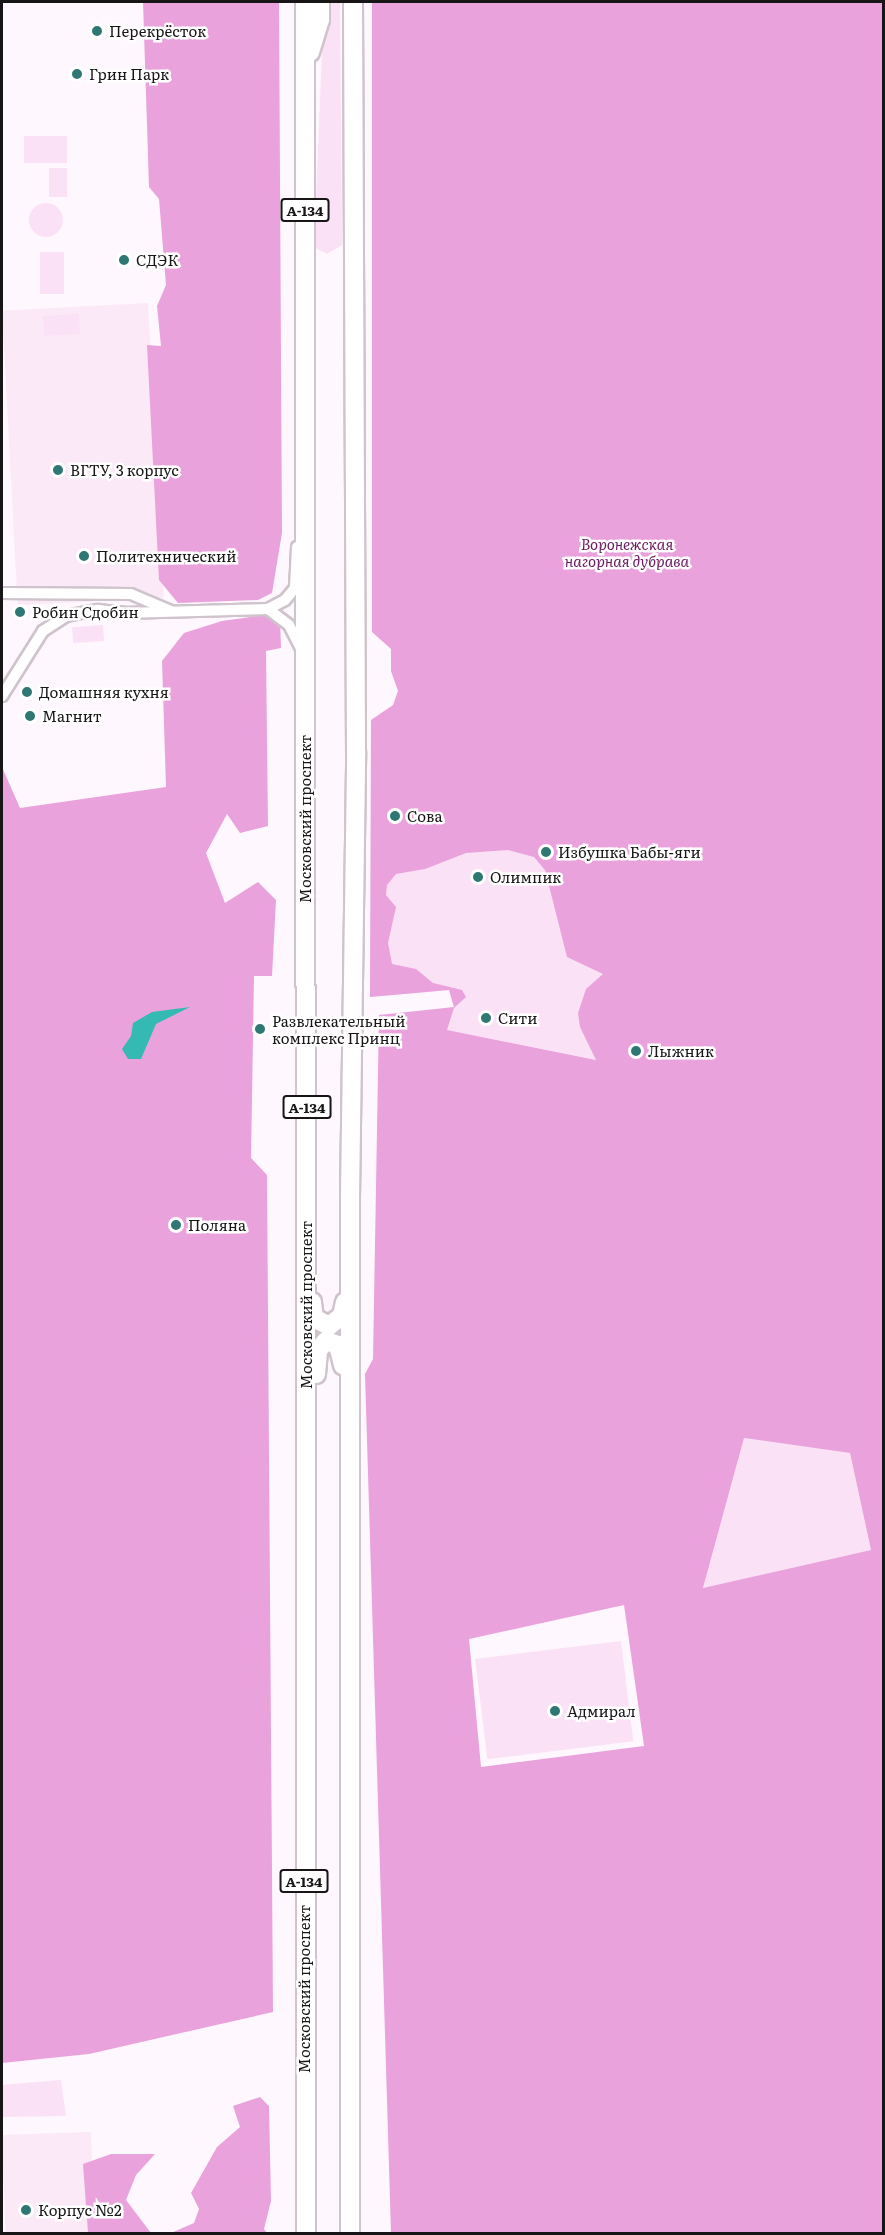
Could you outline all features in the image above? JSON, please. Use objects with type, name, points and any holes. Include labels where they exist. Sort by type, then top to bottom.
[{"type":"highway","name":"А-134","points":[[305,2],[305,68]]},
{"type":"highway","name":"А-134","points":[[305,68],[320,20],[320,2]]},
{"type":"highway","name":"А-134","points":[[347,2],[353,57]]},
{"type":"highway","name":"А-134","points":[[350,2234],[349,1438],[356,752],[353,2]]},
{"type":"highway","name":"Московский проспект","points":[[305,68],[306,2234]]},
{"type":"highway","points":[[307,1169],[312,1310],[317,1321],[326,1326],[336,1324],[344,1312],[350,1197]]},
{"type":"highway","points":[[305,1528],[317,1358],[326,1341],[338,1345],[343,1353],[349,1438]]},
{"type":"street","points":[[2,696],[33,644],[43,632],[66,616],[98,610],[174,612],[268,609],[285,600],[295,588],[304,496]]},
{"type":"street","points":[[2,593],[131,594],[174,612]]},
{"type":"street","points":[[268,609],[289,625],[300,644],[305,686]]},
{"type":"shaded area","points":[[324,2],[340,2],[342,245],[327,254],[314,247]]},
{"type":"shaded area","points":[[24,136],[67,136],[67,163],[24,163]]},
{"type":"shaded area","points":[[49,168],[67,168],[67,197],[49,197]]},
{"type":"shaded area","points":[[46,203],[58,208],[63,220],[58,232],[46,237],[34,232],[29,220],[34,208]]},
{"type":"shaded area","points":[[40,252],[64,252],[64,294],[40,294]]},
{"type":"shaded area","points":[[148,303],[163,598],[18,605],[2,311]]},
{"type":"shaded area","points":[[79,314],[80,334],[44,336],[43,316]]},
{"type":"shaded area","points":[[103,625],[104,641],[73,643],[72,627]]},
{"type":"shaded area","name":"Олимпик","points":[[416,753],[608,915],[597,1060],[446,1030],[454,1008],[449,990],[370,997],[372,755]]},
{"type":"shaded area","points":[[744,1438],[850,1453],[871,1550],[703,1589]]},
{"type":"shaded area","name":"Адмирал","points":[[621,1641],[633,1741],[487,1759],[475,1659]]},
{"type":"shaded area","points":[[61,2080],[66,2116],[2,2117],[2,2085]]},
{"type":"shaded area","points":[[91,2132],[95,2233],[6,2234],[2,2135]]},
{"type":"green space","points":[[143,2],[279,2],[282,533],[272,593],[258,600],[178,603],[159,580],[147,345],[161,346],[157,306],[166,285],[159,199],[149,187]]},
{"type":"green space","name":"Воронежская нагорная дубрава","points":[[372,2],[883,2],[883,2233],[391,2233],[365,1374],[373,1359],[379,1015],[454,1007],[449,990],[370,997],[371,720],[393,705],[398,691],[391,671],[391,649],[372,632]],"holes":[[[508,850],[534,857],[545,870],[567,957],[603,974],[586,989],[578,1013],[580,1027],[596,1060],[447,1030],[454,1008],[466,997],[462,990],[433,983],[416,969],[392,964],[388,943],[396,907],[386,895],[387,885],[396,874],[425,869],[466,853]],[[744,1438],[850,1453],[871,1550],[703,1588]],[[624,1605],[644,1746],[481,1767],[469,1639]]]},
{"type":"green space","points":[[272,614],[280,619],[281,648],[266,651],[268,826],[240,833],[227,814],[206,853],[225,903],[258,882],[276,900],[272,976],[254,976],[251,1158],[267,1175],[273,2012],[89,2054],[2,2063],[2,767],[20,808],[166,787],[162,661],[184,633],[222,621]]},
{"type":"green space","points":[[260,2097],[269,2106],[271,2201],[264,2229],[267,2233],[171,2233],[194,2223],[199,2209],[191,2193],[217,2147],[240,2127],[233,2106]]},
{"type":"green space","points":[[111,2154],[155,2154],[136,2175],[126,2200],[151,2233],[88,2233],[83,2164]]},
{"type":"water","points":[[190,1007],[156,1024],[141,1059],[128,1059],[122,1049],[131,1036],[133,1023],[152,1012]]},
{"type":"place","name":"Перекрёсток","points":[[97,31]]},
{"type":"place","name":"Грин Парк","points":[[77,74]]},
{"type":"place","name":"СДЭК","points":[[124,260]]},
{"type":"place","name":"ВГТУ, 3 корпус","points":[[58,470]]},
{"type":"place","name":"Политехнический","points":[[84,556]]},
{"type":"place","name":"Робин Сдобин","points":[[20,612]]},
{"type":"place","name":"Домашняя кухня","points":[[27,692]]},
{"type":"place","name":"Магнит","points":[[30,716]]},
{"type":"place","name":"Сова","points":[[395,816]]},
{"type":"place","name":"Избушка Бабы-яги","points":[[546,852]]},
{"type":"place","name":"Олимпик","points":[[478,877]]},
{"type":"place","name":"Сити","points":[[486,1018]]},
{"type":"place","name":"Развлекательный комплекс Принц","points":[[260,1029]]},
{"type":"place","name":"Лыжник","points":[[636,1051]]},
{"type":"place","name":"Поляна","points":[[176,1225]]},
{"type":"place","name":"Адмирал","points":[[555,1711]]},
{"type":"place","name":"Корпус №2","points":[[26,2210]]}]
